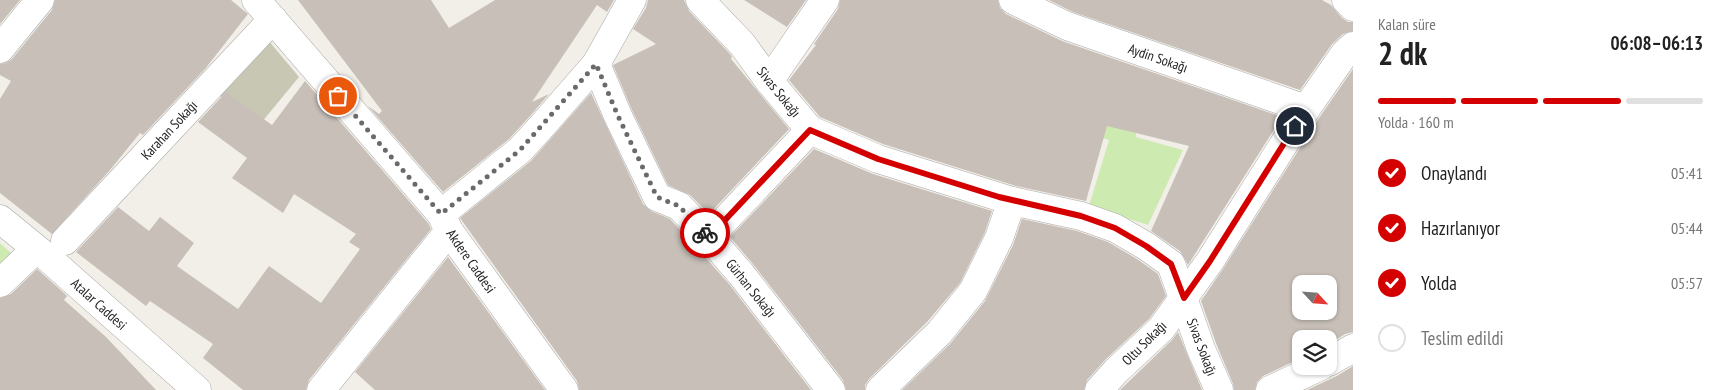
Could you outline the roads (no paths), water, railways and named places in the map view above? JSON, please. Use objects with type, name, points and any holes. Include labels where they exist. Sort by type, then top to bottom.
[{"type":"street","points":[[0,49],[40,0]]},
{"type":"street","points":[[321,390],[445,223],[520,150],[596,64],[632,0]]},
{"type":"street","name":"Sivas Sokağı","points":[[700,0],[742,44],[768,82],[810,130],[878,159],[1012,201],[1081,216],[1115,228],[1138,241],[1171,264],[1201,349],[1219,390]]},
{"type":"street","points":[[768,82],[825,0]]},
{"type":"street","name":"Aydin Sokağı","points":[[1013,0],[1067,26],[1306,109]]},
{"type":"street","points":[[1346,0],[1353,7]]},
{"type":"street","name":"Akdere Caddesi","points":[[264,10],[445,223],[564,390]]},
{"type":"street","name":"Karahan Sokağı","points":[[65,241],[264,10]]},
{"type":"street","name":"Oltu Sokağı","points":[[1099,390],[1162,330],[1210,261],[1306,109],[1344,53],[1353,46]]},
{"type":"street","name":"Gürhan Sokağı","points":[[596,64],[618,116],[657,197],[679,206],[709,237],[741,274],[831,390]]},
{"type":"street","points":[[709,237],[810,130]]},
{"type":"street","points":[[880,390],[939,333],[973,291],[999,238],[1012,201]]},
{"type":"street","name":"Atalar Caddesi","points":[[0,219],[36,248],[197,390]]},
{"type":"street","points":[[0,283],[36,248]]},
{"type":"street","points":[[1337,357],[1353,348]]},
{"type":"street","points":[[1270,390],[1302,375]]}]
